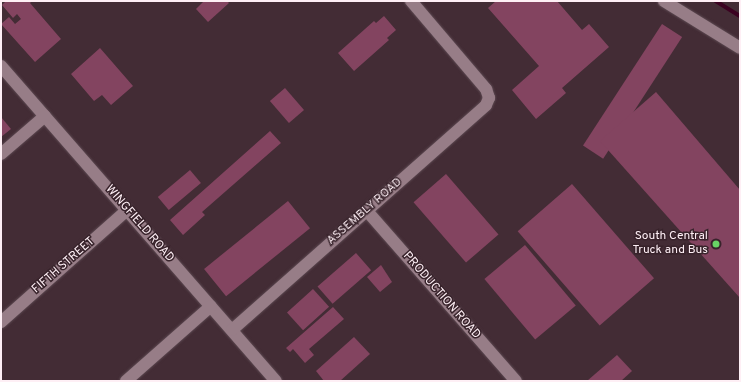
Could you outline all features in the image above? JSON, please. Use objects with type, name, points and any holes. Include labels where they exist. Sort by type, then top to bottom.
[{"type":"street","name":"ASSEMBLY ROAD","points":[[232,330],[479,113],[489,98],[486,89],[411,1]]},
{"type":"street","points":[[664,1],[740,48]]},
{"type":"street","name":"WINGFIELD ROAD","points":[[1,66],[276,381]]},
{"type":"street","points":[[1,154],[45,116]]},
{"type":"street","name":"FIFTH STREET","points":[[1,322],[127,210]]},
{"type":"street","name":"PRODUCTION ROAD","points":[[367,211],[516,381]]},
{"type":"street","points":[[126,381],[211,306]]},
{"type":"building","points":[[6,1],[32,1],[30,3],[61,39],[35,62],[1,24],[9,17],[15,24],[21,19],[17,14],[13,18],[2,5]]},
{"type":"building","points":[[204,1],[227,1],[229,3],[208,22],[196,9]]},
{"type":"building","points":[[496,1],[557,1],[582,30],[589,24],[609,47],[562,88],[566,93],[536,119],[512,90],[539,66],[488,8]]},
{"type":"building","points":[[384,16],[396,30],[387,38],[389,40],[354,71],[338,53],[374,21],[376,23]]},
{"type":"building","points":[[662,24],[682,37],[603,159],[583,146]]},
{"type":"building","points":[[100,48],[133,86],[111,105],[102,95],[94,101],[71,74]]},
{"type":"building","points":[[285,88],[304,110],[289,123],[270,101]]},
{"type":"building","name":"South Central Truck and Bus","points":[[656,92],[740,190],[740,298],[600,141]]},
{"type":"building","points":[[1,117],[11,129],[1,137]]},
{"type":"building","points":[[270,131],[281,143],[202,212],[205,215],[183,235],[170,220]]},
{"type":"building","points":[[190,170],[201,183],[169,210],[158,197]]},
{"type":"building","points":[[446,174],[498,234],[466,263],[414,202]]},
{"type":"building","points":[[572,184],[654,278],[600,326],[518,231]]},
{"type":"building","points":[[288,201],[310,228],[226,296],[204,269]]},
{"type":"building","points":[[525,245],[576,306],[535,340],[484,279]]},
{"type":"building","points":[[356,253],[371,270],[333,304],[318,286]]},
{"type":"building","points":[[381,265],[392,282],[380,292],[367,277]]},
{"type":"building","points":[[313,289],[329,307],[303,330],[287,312]]},
{"type":"building","points":[[333,307],[344,319],[309,349],[314,355],[305,363],[293,349],[290,352],[286,348]]},
{"type":"building","points":[[354,337],[370,354],[340,381],[324,381],[316,371]]},
{"type":"building","points":[[617,355],[632,371],[621,381],[587,381]]},
{"type":"waterway","points":[[716,1],[740,16]]},
{"type":"place","name":"South Central Truck and Bus","points":[[716,244]]}]
